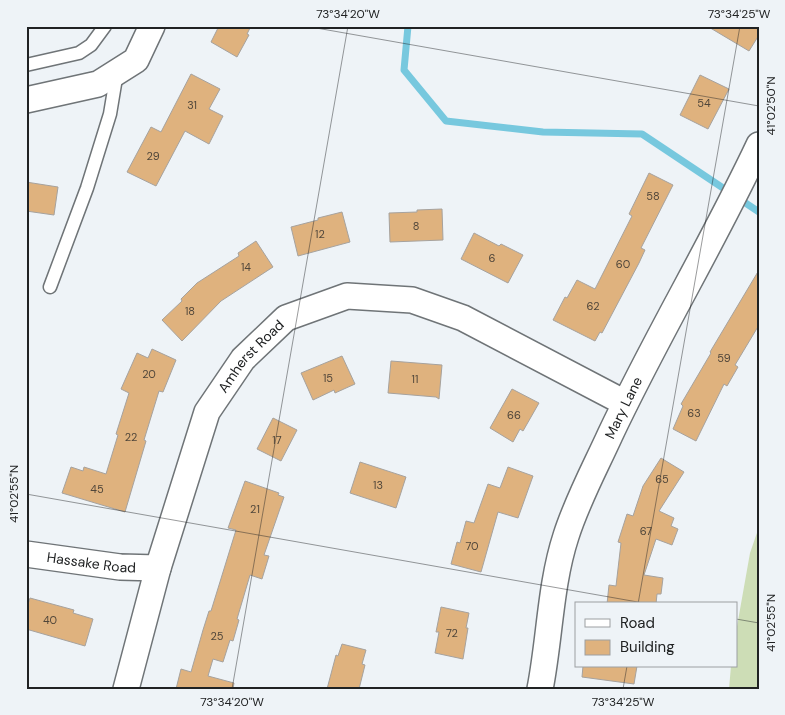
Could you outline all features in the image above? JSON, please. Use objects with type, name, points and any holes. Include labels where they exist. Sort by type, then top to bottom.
[{"type":"street","points":[[26,100],[98,84],[136,60],[152,26]]},
{"type":"street","name":"Mary Lane","points":[[540,689],[556,577],[566,536],[582,494],[625,403],[733,199],[759,145]]},
{"type":"street","name":"Amherst Road","points":[[126,689],[158,568],[207,412],[243,359],[286,318],[347,296],[412,300],[462,318],[625,403]]},
{"type":"street","name":"Hassake Road","points":[[26,554],[120,567],[158,568]]},
{"type":"lane","points":[[26,65],[79,53],[91,45],[105,26]]},
{"type":"lane","points":[[50,287],[87,188],[110,114],[117,72]]},
{"type":"green space","points":[[759,527],[759,689],[729,689],[731,668],[738,668],[738,621],[750,553]]},
{"type":"building","points":[[219,26],[251,26],[247,34],[249,35],[237,57],[211,42]]},
{"type":"building","points":[[707,26],[759,26],[759,35],[749,51]]},
{"type":"building","points":[[191,74],[220,89],[209,109],[223,116],[209,144],[185,131],[156,186],[127,172],[151,127],[161,132]]},
{"type":"building","points":[[700,75],[729,89],[708,129],[680,115]]},
{"type":"building","points":[[649,173],[673,185],[641,248],[645,250],[639,263],[602,333],[600,332],[595,341],[553,320],[565,297],[567,298],[577,280],[595,289],[632,216],[629,214]]},
{"type":"building","points":[[26,182],[58,187],[54,215],[26,211]]},
{"type":"building","points":[[442,209],[443,240],[390,242],[389,213]]},
{"type":"building","points":[[342,212],[350,242],[298,256],[291,227]]},
{"type":"building","points":[[474,233],[499,246],[501,244],[523,255],[508,283],[461,259]]},
{"type":"building","points":[[256,241],[273,267],[221,301],[182,341],[162,320],[197,283],[239,256],[238,253]]},
{"type":"building","points":[[759,270],[759,325],[735,365],[738,367],[727,386],[724,384],[696,441],[673,429],[683,406],[681,404]]},
{"type":"building","points":[[152,349],[176,360],[163,392],[159,391],[125,512],[62,493],[71,467],[83,471],[84,467],[106,474],[129,393],[121,389],[137,353],[148,358]]},
{"type":"building","points":[[342,356],[355,384],[335,393],[334,390],[313,400],[301,373]]},
{"type":"building","points":[[391,361],[442,365],[439,399],[436,397],[388,393]]},
{"type":"building","points":[[512,389],[539,403],[523,431],[520,429],[513,442],[490,428]]},
{"type":"building","points":[[273,418],[297,430],[281,461],[257,449]]},
{"type":"building","points":[[661,458],[684,472],[659,511],[674,518],[671,526],[678,529],[672,545],[656,539],[644,575],[663,578],[661,594],[657,594],[656,602],[607,602],[609,585],[616,586],[621,543],[618,542],[627,514],[633,516],[643,486]]},
{"type":"building","points":[[360,462],[406,477],[396,508],[350,493]]},
{"type":"building","points":[[508,467],[533,476],[518,518],[498,512],[481,572],[451,564],[457,542],[460,543],[466,521],[474,523],[488,484],[500,488]]},
{"type":"building","points":[[245,481],[279,493],[278,495],[284,497],[264,555],[269,556],[262,579],[250,575],[237,619],[239,620],[233,641],[230,640],[223,662],[213,659],[208,676],[234,683],[233,689],[176,689],[181,669],[191,672],[236,530],[228,528]]},
{"type":"building","points":[[30,598],[74,610],[73,613],[93,619],[85,646],[26,629],[26,610]]},
{"type":"building","points":[[441,607],[469,613],[463,659],[435,653],[439,632],[436,632]]},
{"type":"building","points":[[342,644],[366,650],[362,664],[365,665],[359,689],[327,689],[336,655],[338,656]]},
{"type":"building","points":[[583,668],[637,668],[634,684],[582,677]]},
{"type":"waterway","points":[[408,26],[404,70],[446,121],[543,132],[642,134],[759,212]]}]
